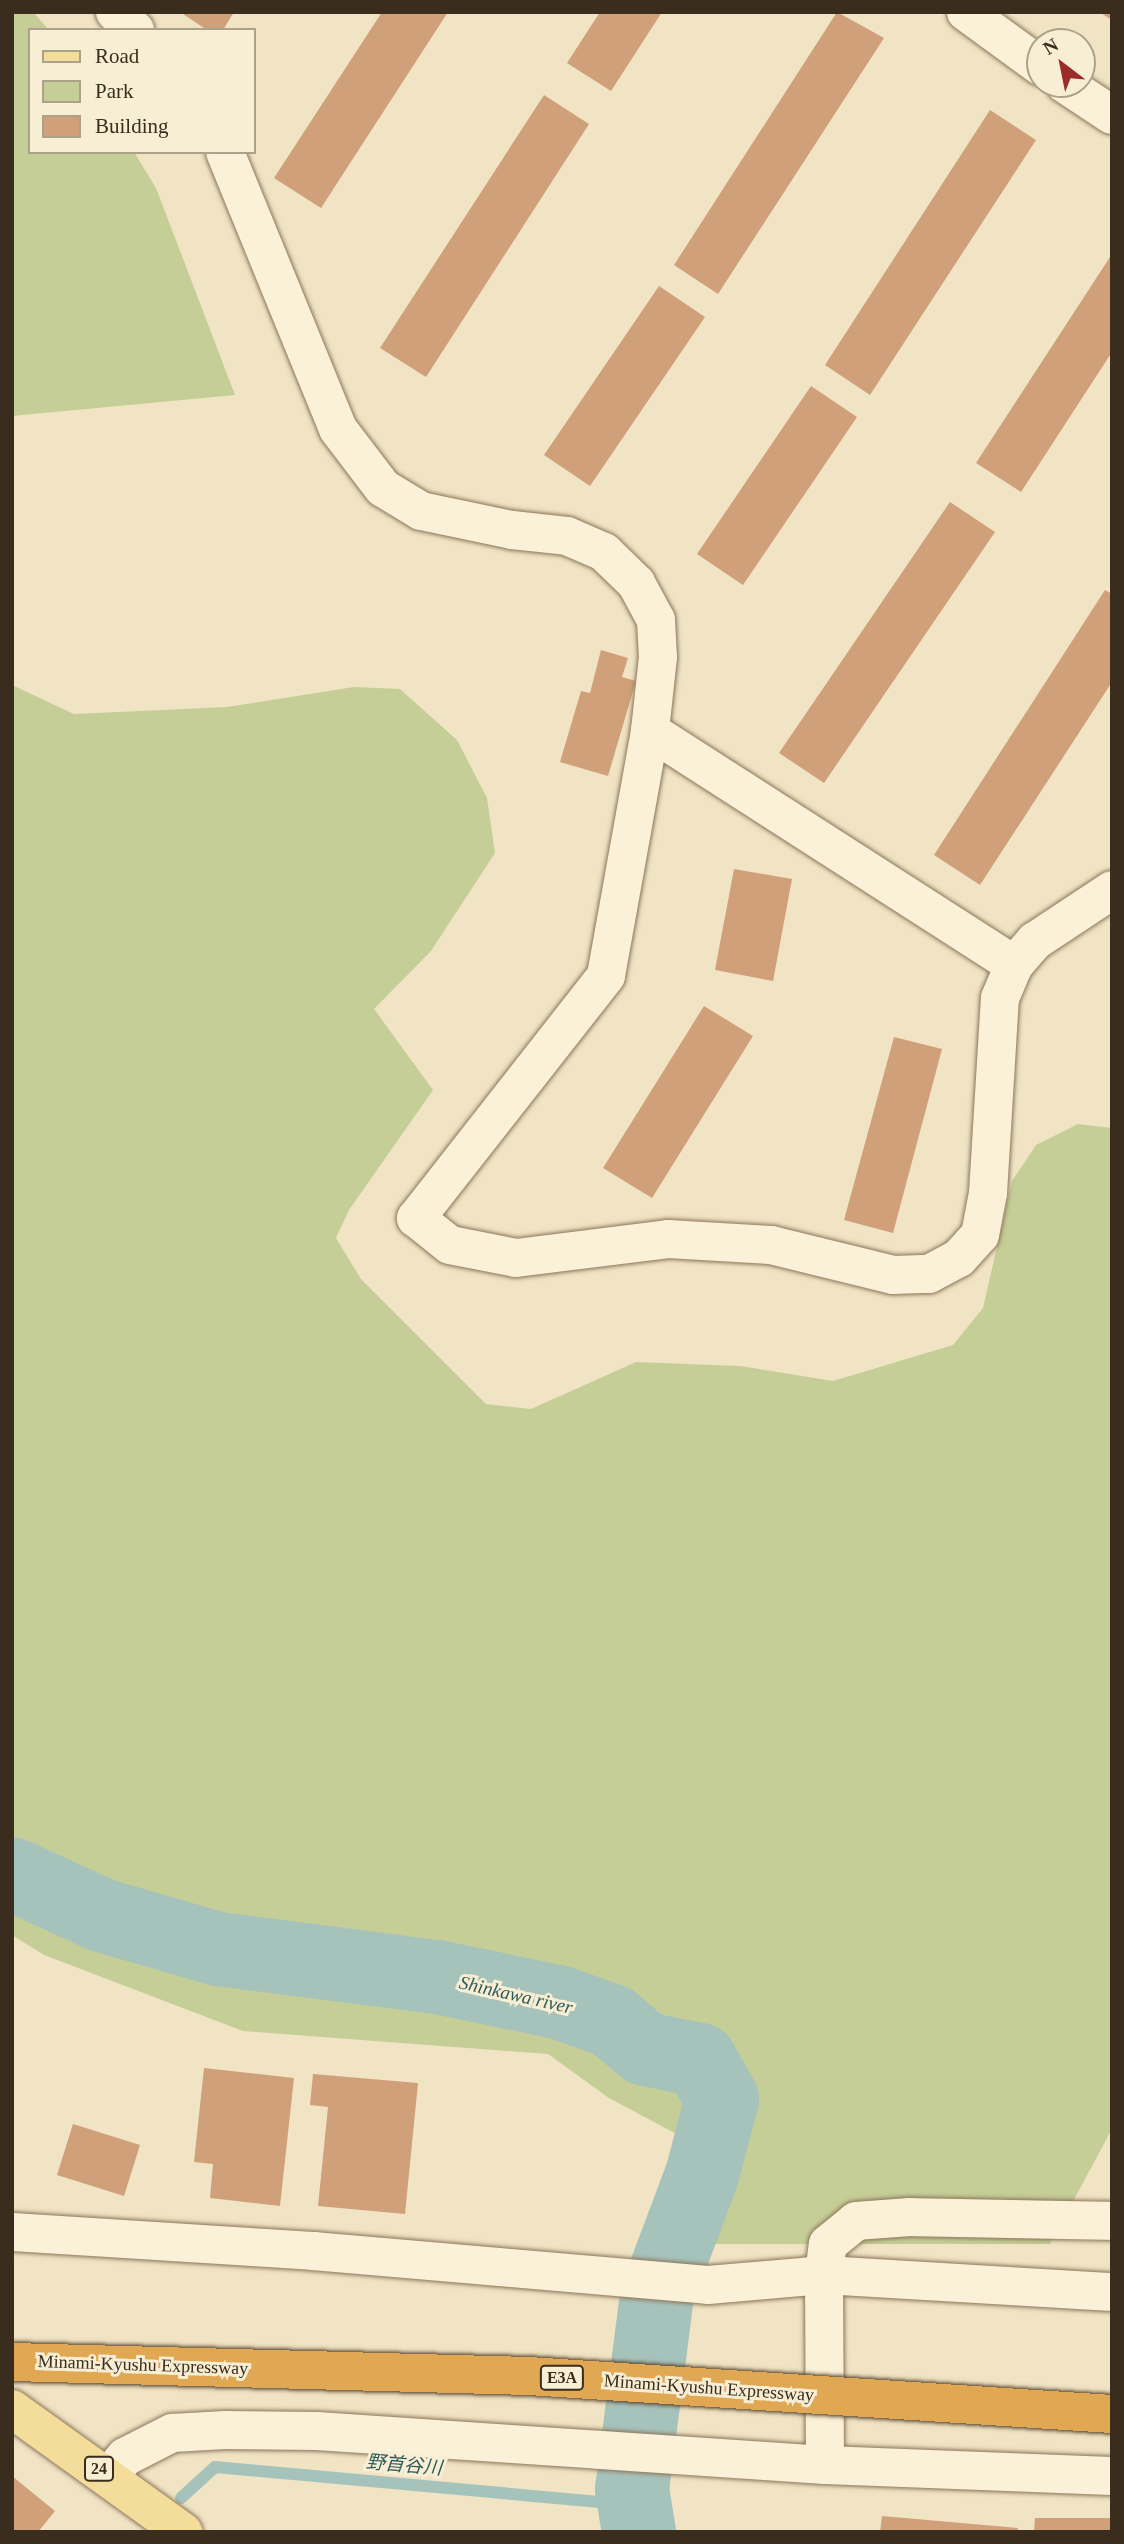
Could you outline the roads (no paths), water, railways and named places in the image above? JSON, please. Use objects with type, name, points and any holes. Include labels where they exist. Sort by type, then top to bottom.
[{"type":"highway","name":"Minami-Kyushu Expressway","points":[[12,2362],[529,2376],[1112,2414]]},
{"type":"main road","name":"24","points":[[13,2411],[109,2476],[183,2532]]},
{"type":"street","points":[[115,12],[133,28]]},
{"type":"street","points":[[966,12],[1026,56]]},
{"type":"street","points":[[1087,98],[1112,115]]},
{"type":"street","points":[[226,154],[338,429],[383,488],[421,511],[512,530],[567,536],[604,552],[636,583],[656,620],[658,657],[650,731],[606,976],[416,1218],[450,1245],[516,1258],[668,1239],[759,1244],[893,1275],[929,1274],[959,1258],[980,1235],[988,1193],[1000,998],[1014,965],[1035,941],[1112,890]]},
{"type":"street","points":[[650,731],[1014,965]]},
{"type":"street","points":[[825,2465],[824,2275],[828,2244],[856,2221],[910,2217],[1112,2221]]},
{"type":"street","points":[[12,2232],[313,2250],[708,2284],[824,2275],[1112,2292]]},
{"type":"street","points":[[109,2476],[125,2456],[172,2433],[317,2431],[825,2465],[1112,2476]]},
{"type":"waterway","name":"Shinkawa river","points":[[12,1874],[101,1915],[218,1949],[437,1977],[558,2002],[612,2021],[645,2049],[700,2060],[722,2099],[702,2175],[657,2295],[632,2489],[639,2532]]},
{"type":"waterway","name":"野首谷川","points":[[181,2498],[215,2467],[635,2505]]}]
